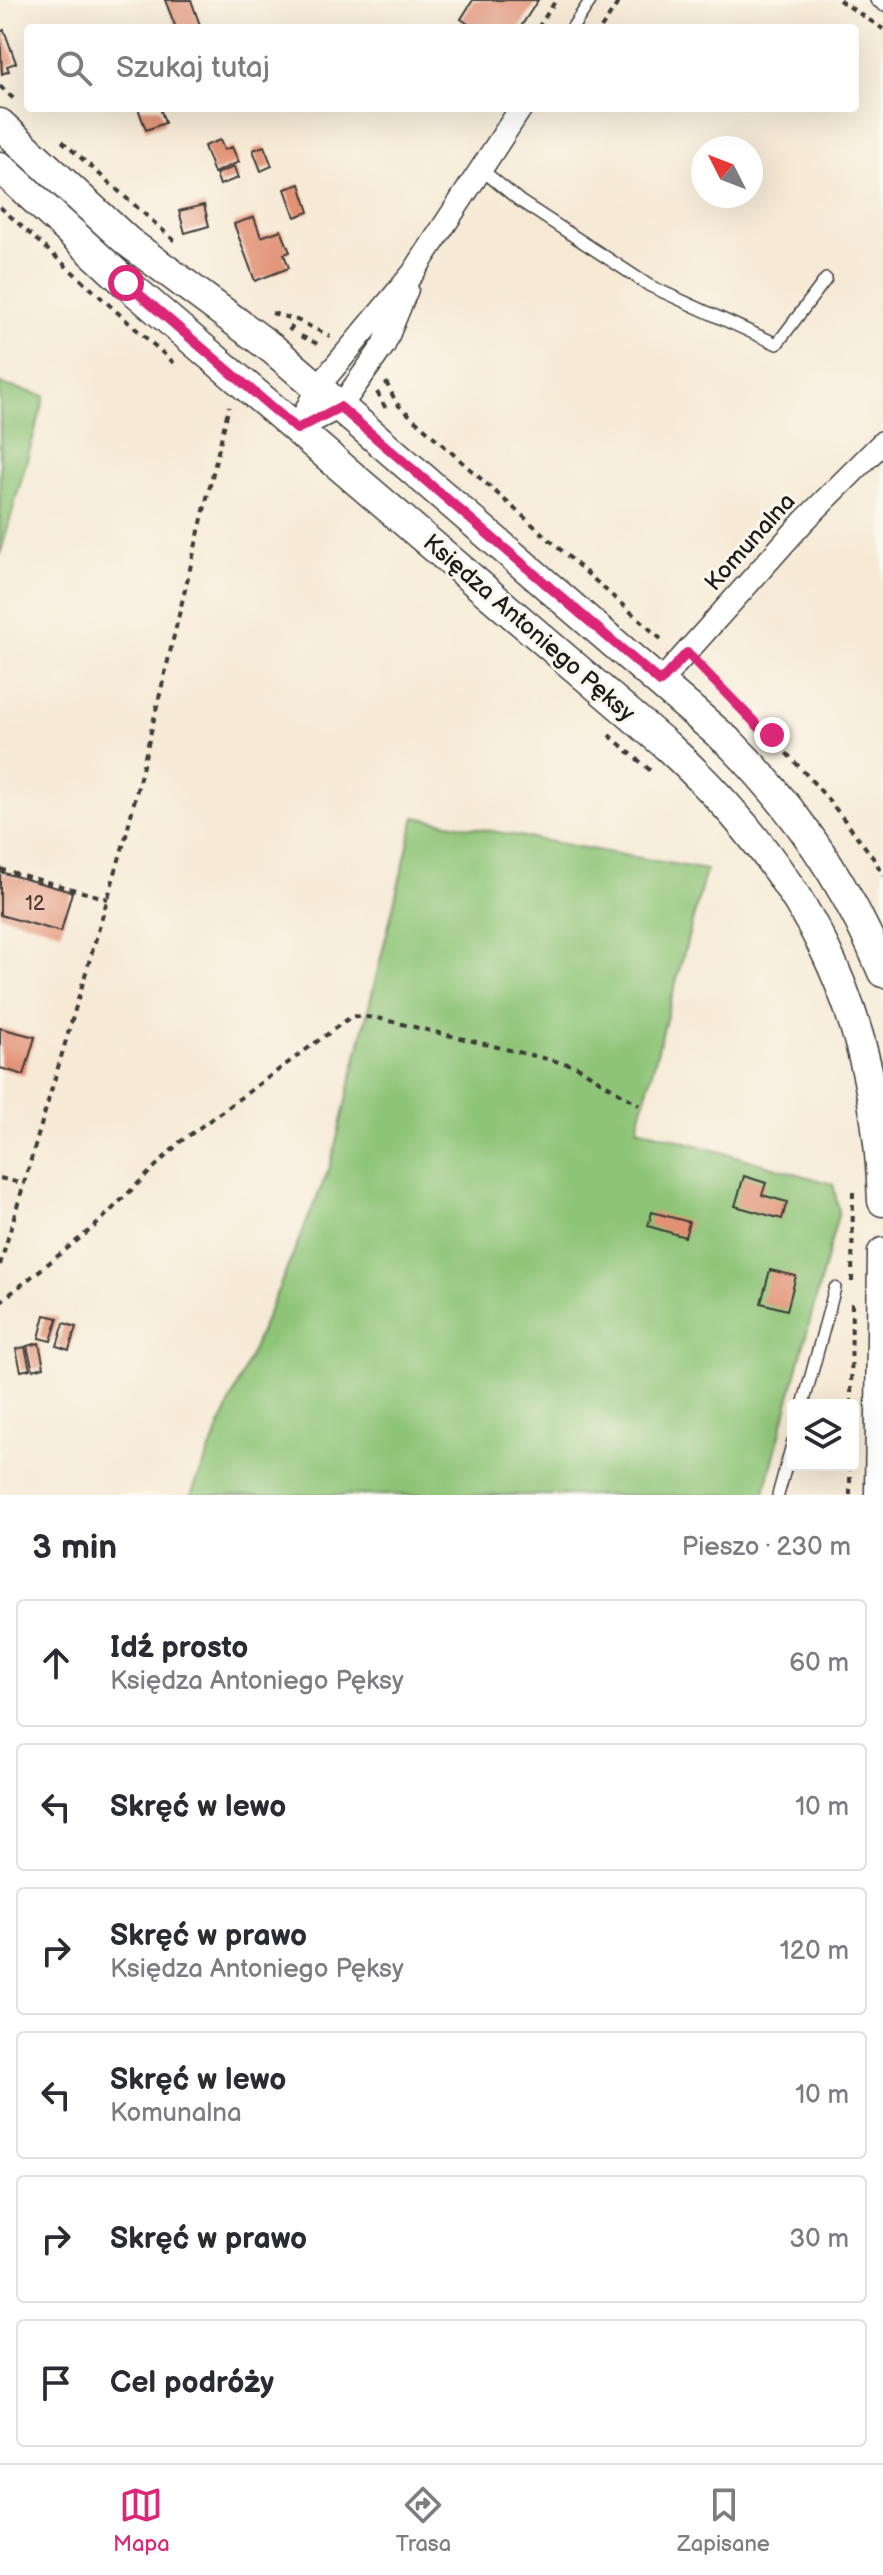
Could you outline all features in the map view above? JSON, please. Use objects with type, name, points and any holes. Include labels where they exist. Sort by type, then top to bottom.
[{"type":"main road","name":"Księdza Antoniego Pęksy","points":[[11,115],[127,241],[274,350],[732,745],[786,805],[840,884],[883,972]]},
{"type":"main road","name":"Księdza Antoniego Pęksy","points":[[0,167],[126,283],[666,745],[719,795],[755,835],[806,911],[849,1005],[872,1091],[881,1146],[883,1201]]},
{"type":"main road","points":[[880,1495],[883,1253]]},
{"type":"street","points":[[328,397],[348,350],[413,273],[518,112]]},
{"type":"street","points":[[297,429],[328,397],[369,366],[384,345],[413,273]]},
{"type":"street","name":"Komunalna","points":[[660,682],[804,521],[883,442]]},
{"type":"lane","points":[[575,24],[591,0]]},
{"type":"lane","points":[[876,0],[883,5]]},
{"type":"lane","points":[[482,170],[520,201],[650,286],[777,344],[826,279]]},
{"type":"lane","points":[[805,1399],[835,1288]]},
{"type":"lane","points":[[778,1495],[787,1463]]},
{"type":"path","points":[[541,24],[556,0]]},
{"type":"path","points":[[604,24],[620,0]]},
{"type":"path","points":[[839,0],[883,29]]},
{"type":"path","points":[[0,86],[11,115]]},
{"type":"path","points":[[56,136],[177,242]]},
{"type":"path","points":[[0,207],[179,367]]},
{"type":"path","points":[[263,309],[303,322],[333,337],[348,350]]},
{"type":"path","points":[[369,366],[384,378],[397,404],[662,640],[687,653],[760,728],[772,735],[824,791],[883,876]]},
{"type":"path","points":[[0,1265],[108,899],[228,408],[239,418]]},
{"type":"path","points":[[603,729],[661,780]]},
{"type":"path","points":[[0,869],[108,899]]},
{"type":"path","points":[[0,1302],[94,1227],[180,1142],[352,1016],[377,1018],[576,1066],[639,1105]]},
{"type":"path","points":[[0,1178],[24,1184]]},
{"type":"path","points":[[851,1399],[853,1185]]},
{"type":"path","points":[[850,1471],[850,1495]]},
{"type":"green space","points":[[0,384],[45,396],[0,555]]},
{"type":"green space","points":[[415,817],[706,870],[637,1128],[833,1184],[839,1211],[764,1495],[191,1495],[330,1167]]},
{"type":"building","points":[[165,0],[191,0],[200,24],[174,24]]},
{"type":"building","points":[[473,0],[538,0],[523,24],[468,24],[461,19]]},
{"type":"building","points":[[4,30],[16,63],[7,66],[9,71],[2,74],[0,32]]},
{"type":"building","points":[[139,112],[161,112],[165,123],[146,130]]},
{"type":"building","points":[[220,140],[224,150],[232,147],[239,162],[214,173],[204,146]]},
{"type":"building","points":[[264,146],[272,166],[261,171],[253,150]]},
{"type":"building","points":[[234,167],[238,178],[220,185],[216,174]]},
{"type":"building","points":[[300,184],[309,212],[295,217],[285,189]]},
{"type":"building","points":[[204,205],[209,226],[185,233],[179,211]]},
{"type":"building","points":[[254,217],[261,237],[281,230],[290,252],[284,254],[289,268],[255,281],[234,224]]},
{"type":"building","points":[[0,872],[72,892],[61,932],[0,915]]},
{"type":"building","points":[[0,1028],[35,1037],[24,1075],[0,1068]]},
{"type":"building","points":[[744,1176],[766,1183],[762,1195],[787,1202],[782,1219],[735,1206]]},
{"type":"building","points":[[652,1212],[689,1222],[685,1237],[648,1226]]},
{"type":"building","points":[[770,1270],[796,1276],[787,1310],[761,1303]]},
{"type":"building","points":[[45,1315],[58,1318],[51,1341],[39,1338]]},
{"type":"building","points":[[64,1323],[76,1327],[69,1350],[57,1346]]},
{"type":"building","points":[[39,1343],[44,1367],[33,1370],[27,1346]]},
{"type":"building","points":[[25,1347],[30,1369],[21,1371],[16,1349]]},
{"type":"route","points":[[126,283],[297,429],[340,407],[660,682],[687,653],[760,728],[772,735]]}]
